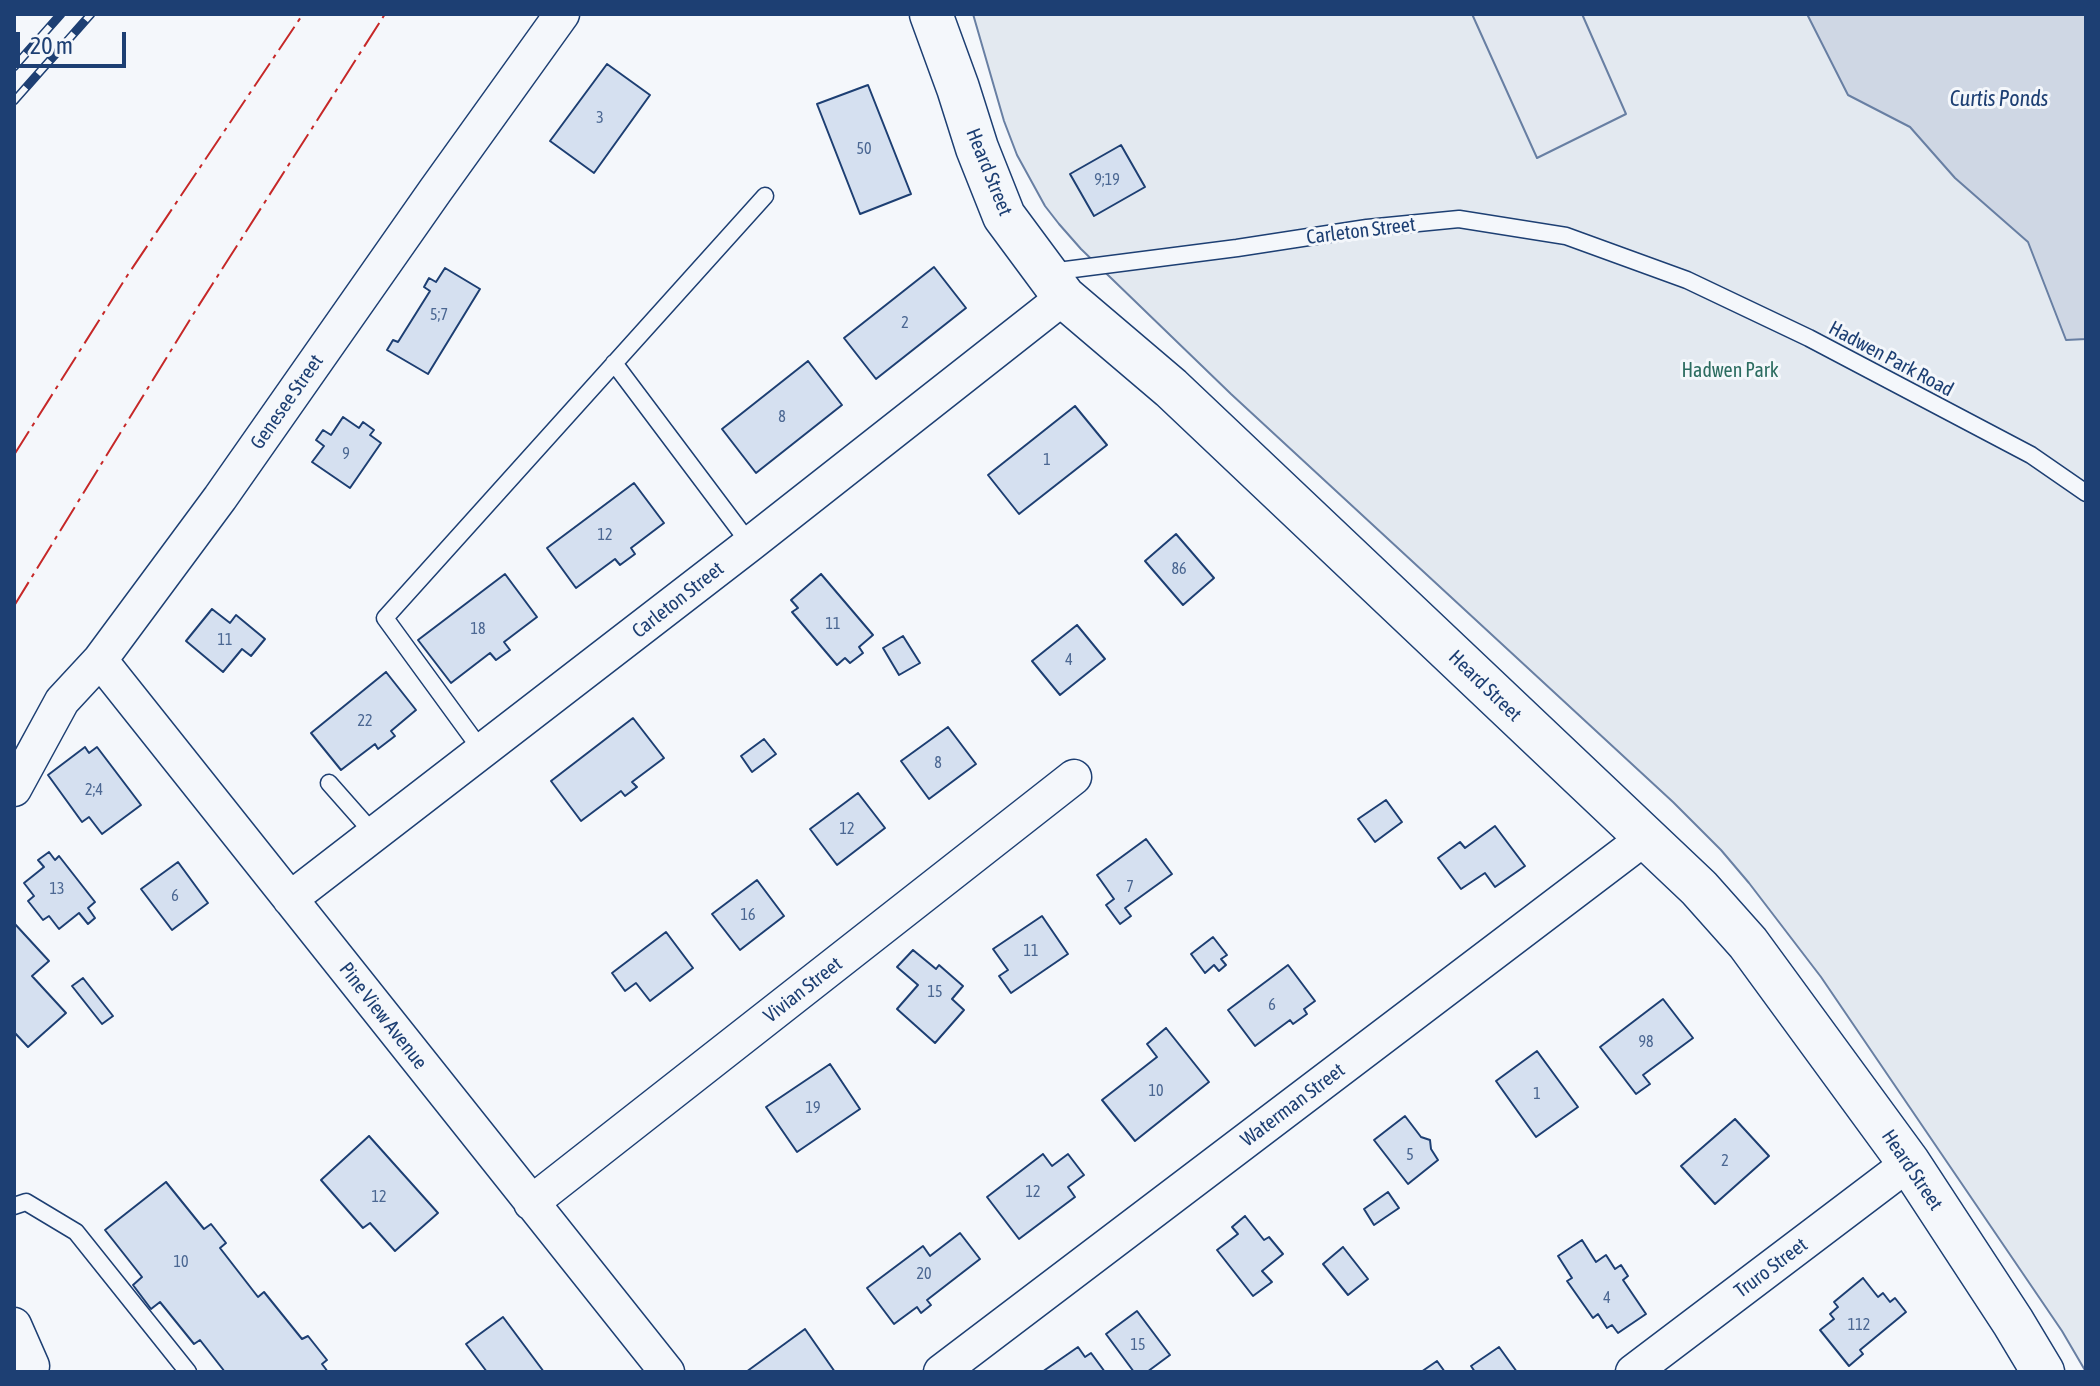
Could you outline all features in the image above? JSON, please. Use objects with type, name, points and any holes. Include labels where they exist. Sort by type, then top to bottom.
[{"type":"street","name":"Genesee Street","points":[[14,789],[62,701],[100,660],[220,498],[562,14]]},
{"type":"street","name":"Heard Street","points":[[931,14],[1004,216],[1054,285],[1171,388],[1699,888],[1748,943],[1909,1163],[2043,1372]]},
{"type":"street","name":"Carleton Street","points":[[290,899],[750,544],[1054,285]]},
{"type":"street","name":"Pine View Avenue","points":[[100,660],[667,1372]]},
{"type":"street","name":"Vivian Street","points":[[531,1203],[1074,777]]},
{"type":"street","name":"Waterman Street","points":[[941,1372],[1646,837]]},
{"type":"street","name":"Truro Street","points":[[1633,1372],[1909,1163]]},
{"type":"street","points":[[14,1325],[34,1369]]},
{"type":"lane","points":[[482,751],[385,618],[765,196]]},
{"type":"lane","name":"Carleton Street","points":[[1054,285],[1237,248],[1367,228],[1459,219],[1566,236],[1670,274]]},
{"type":"lane","name":"Hadwen Park Road","points":[[1670,274],[1809,338],[2031,455],[2086,493]]},
{"type":"lane","points":[[614,363],[750,544]]},
{"type":"lane","points":[[329,783],[374,834]]},
{"type":"lane","points":[[14,1206],[26,1202],[76,1232],[188,1372]]},
{"type":"green space","name":"Hadwen Park","points":[[973,14],[2086,14],[2086,1372],[2062,1331],[1821,977],[1721,850],[1673,802],[1231,394],[1059,224],[1045,206],[1017,155]]},
{"type":"shaded area","points":[[1472,14],[1582,14],[1626,114],[1537,158]]},
{"type":"water","name":"Curtis Ponds","points":[[1807,14],[2086,14],[2086,339],[2066,340],[2028,242],[1955,178],[1910,127],[1848,95]]},
{"type":"building","points":[[607,64],[650,95],[594,173],[550,141]]},
{"type":"building","points":[[868,85],[911,194],[860,214],[817,104]]},
{"type":"building","points":[[1121,145],[1145,187],[1094,216],[1070,174]]},
{"type":"building","points":[[934,267],[966,308],[876,379],[844,338]]},
{"type":"building","points":[[445,268],[480,289],[428,374],[387,350],[393,340],[398,342],[430,291],[424,287],[429,278],[436,282]]},
{"type":"building","points":[[808,361],[842,405],[756,473],[722,429]]},
{"type":"building","points":[[1075,406],[1107,445],[1019,514],[988,475]]},
{"type":"building","points":[[343,417],[359,428],[363,422],[374,430],[370,435],[381,443],[350,488],[312,462],[324,446],[316,440],[323,430],[331,435]]},
{"type":"building","points":[[634,483],[664,523],[631,548],[635,554],[620,565],[615,559],[576,588],[547,548]]},
{"type":"building","points":[[1176,534],[1214,578],[1183,605],[1145,561]]},
{"type":"building","points":[[505,574],[537,617],[504,642],[510,650],[496,660],[490,653],[451,683],[418,640]]},
{"type":"building","points":[[821,574],[873,635],[859,647],[863,653],[850,663],[845,658],[837,665],[792,612],[798,608],[791,600]]},
{"type":"building","points":[[212,609],[230,623],[236,615],[265,639],[251,656],[242,649],[223,672],[186,641]]},
{"type":"building","points":[[1077,625],[1105,659],[1060,695],[1032,661]]},
{"type":"building","points":[[903,636],[920,663],[899,675],[883,648]]},
{"type":"building","points":[[386,672],[416,710],[391,731],[395,736],[378,749],[375,744],[341,770],[311,733]]},
{"type":"building","points":[[633,718],[664,758],[632,782],[637,787],[625,796],[621,791],[581,821],[551,781]]},
{"type":"building","points":[[948,727],[976,764],[929,799],[901,761]]},
{"type":"building","points":[[764,739],[776,754],[752,772],[741,756]]},
{"type":"building","points":[[85,747],[89,753],[97,747],[141,805],[102,834],[89,817],[82,822],[48,775]]},
{"type":"building","points":[[858,793],[885,828],[837,865],[810,829]]},
{"type":"building","points":[[1386,800],[1402,822],[1375,842],[1358,819]]},
{"type":"building","points":[[1495,826],[1525,866],[1495,887],[1485,873],[1461,889],[1438,858],[1460,842],[1465,848]]},
{"type":"building","points":[[1146,839],[1172,874],[1125,908],[1131,916],[1120,924],[1106,905],[1114,899],[1097,875]]},
{"type":"building","points":[[49,852],[55,860],[59,856],[95,902],[88,908],[95,918],[88,924],[79,913],[59,929],[49,916],[43,920],[28,901],[34,896],[24,883],[44,867],[38,860]]},
{"type":"building","points":[[178,862],[208,903],[172,930],[141,889]]},
{"type":"building","points":[[757,880],[784,916],[740,950],[712,914]]},
{"type":"building","points":[[1042,916],[1068,954],[1011,993],[999,976],[1008,970],[993,949]]},
{"type":"building","points":[[14,923],[49,961],[32,976],[66,1013],[28,1047],[14,1032]]},
{"type":"building","points":[[666,932],[693,968],[650,1001],[636,983],[625,991],[612,973]]},
{"type":"building","points":[[1213,937],[1227,955],[1221,959],[1226,965],[1219,971],[1214,965],[1205,973],[1191,954]]},
{"type":"building","points":[[913,950],[936,969],[939,965],[963,986],[952,999],[964,1010],[935,1043],[897,1009],[918,985],[897,967]]},
{"type":"building","points":[[1288,965],[1315,1001],[1304,1009],[1307,1014],[1293,1024],[1290,1020],[1255,1046],[1228,1010]]},
{"type":"building","points":[[83,978],[113,1016],[102,1024],[72,986]]},
{"type":"building","points":[[1663,999],[1693,1038],[1643,1075],[1650,1084],[1636,1094],[1600,1047]]},
{"type":"building","points":[[1166,1028],[1209,1082],[1135,1141],[1102,1100],[1157,1057],[1147,1044]]},
{"type":"building","points":[[1537,1051],[1578,1107],[1536,1137],[1496,1081]]},
{"type":"building","points":[[830,1064],[860,1109],[797,1152],[766,1107]]},
{"type":"building","points":[[1405,1116],[1421,1137],[1430,1140],[1431,1149],[1438,1160],[1408,1184],[1374,1140]]},
{"type":"building","points":[[1735,1119],[1769,1156],[1715,1204],[1681,1166]]},
{"type":"building","points":[[369,1136],[438,1213],[395,1251],[370,1223],[363,1228],[321,1180]]},
{"type":"building","points":[[1043,1154],[1052,1166],[1068,1154],[1084,1175],[1068,1187],[1075,1197],[1019,1239],[987,1197]]},
{"type":"building","points":[[166,1182],[204,1229],[211,1224],[226,1243],[220,1248],[258,1297],[264,1292],[302,1339],[308,1336],[327,1360],[322,1364],[328,1372],[225,1372],[200,1340],[194,1344],[160,1302],[151,1309],[133,1285],[142,1277],[105,1230]]},
{"type":"building","points":[[1388,1192],[1399,1208],[1374,1225],[1364,1209]]},
{"type":"building","points":[[1245,1216],[1264,1240],[1269,1237],[1283,1254],[1262,1271],[1272,1282],[1253,1296],[1217,1250],[1238,1234],[1232,1227]]},
{"type":"building","points":[[960,1233],[980,1259],[927,1300],[931,1305],[921,1313],[917,1307],[894,1324],[867,1288],[923,1246],[930,1256]]},
{"type":"building","points":[[1582,1240],[1596,1262],[1606,1255],[1615,1269],[1621,1265],[1628,1276],[1623,1280],[1646,1314],[1618,1333],[1612,1325],[1607,1328],[1598,1314],[1593,1318],[1567,1281],[1572,1278],[1558,1256]]},
{"type":"building","points":[[1343,1247],[1368,1279],[1348,1295],[1323,1264]]},
{"type":"building","points":[[1863,1278],[1878,1297],[1883,1293],[1890,1302],[1895,1298],[1906,1312],[1860,1350],[1863,1354],[1849,1366],[1820,1330],[1834,1319],[1830,1314],[1838,1307],[1834,1302]]},
{"type":"building","points":[[1137,1311],[1170,1355],[1147,1372],[1134,1372],[1106,1334]]},
{"type":"building","points":[[503,1317],[544,1372],[487,1372],[466,1344]]},
{"type":"building","points":[[805,1329],[835,1372],[746,1372]]},
{"type":"building","points":[[1078,1347],[1085,1357],[1091,1353],[1105,1372],[1042,1372]]},
{"type":"building","points":[[1499,1347],[1517,1372],[1475,1372],[1471,1366]]},
{"type":"building","points":[[1437,1361],[1445,1372],[1421,1372]]},
{"type":"railway","points":[[14,67],[61,14]]},
{"type":"railway","points":[[14,101],[91,14]]},
{"type":"power","points":[[14,455],[127,276],[303,14]]},
{"type":"power","points":[[14,606],[194,313],[385,14]]}]
